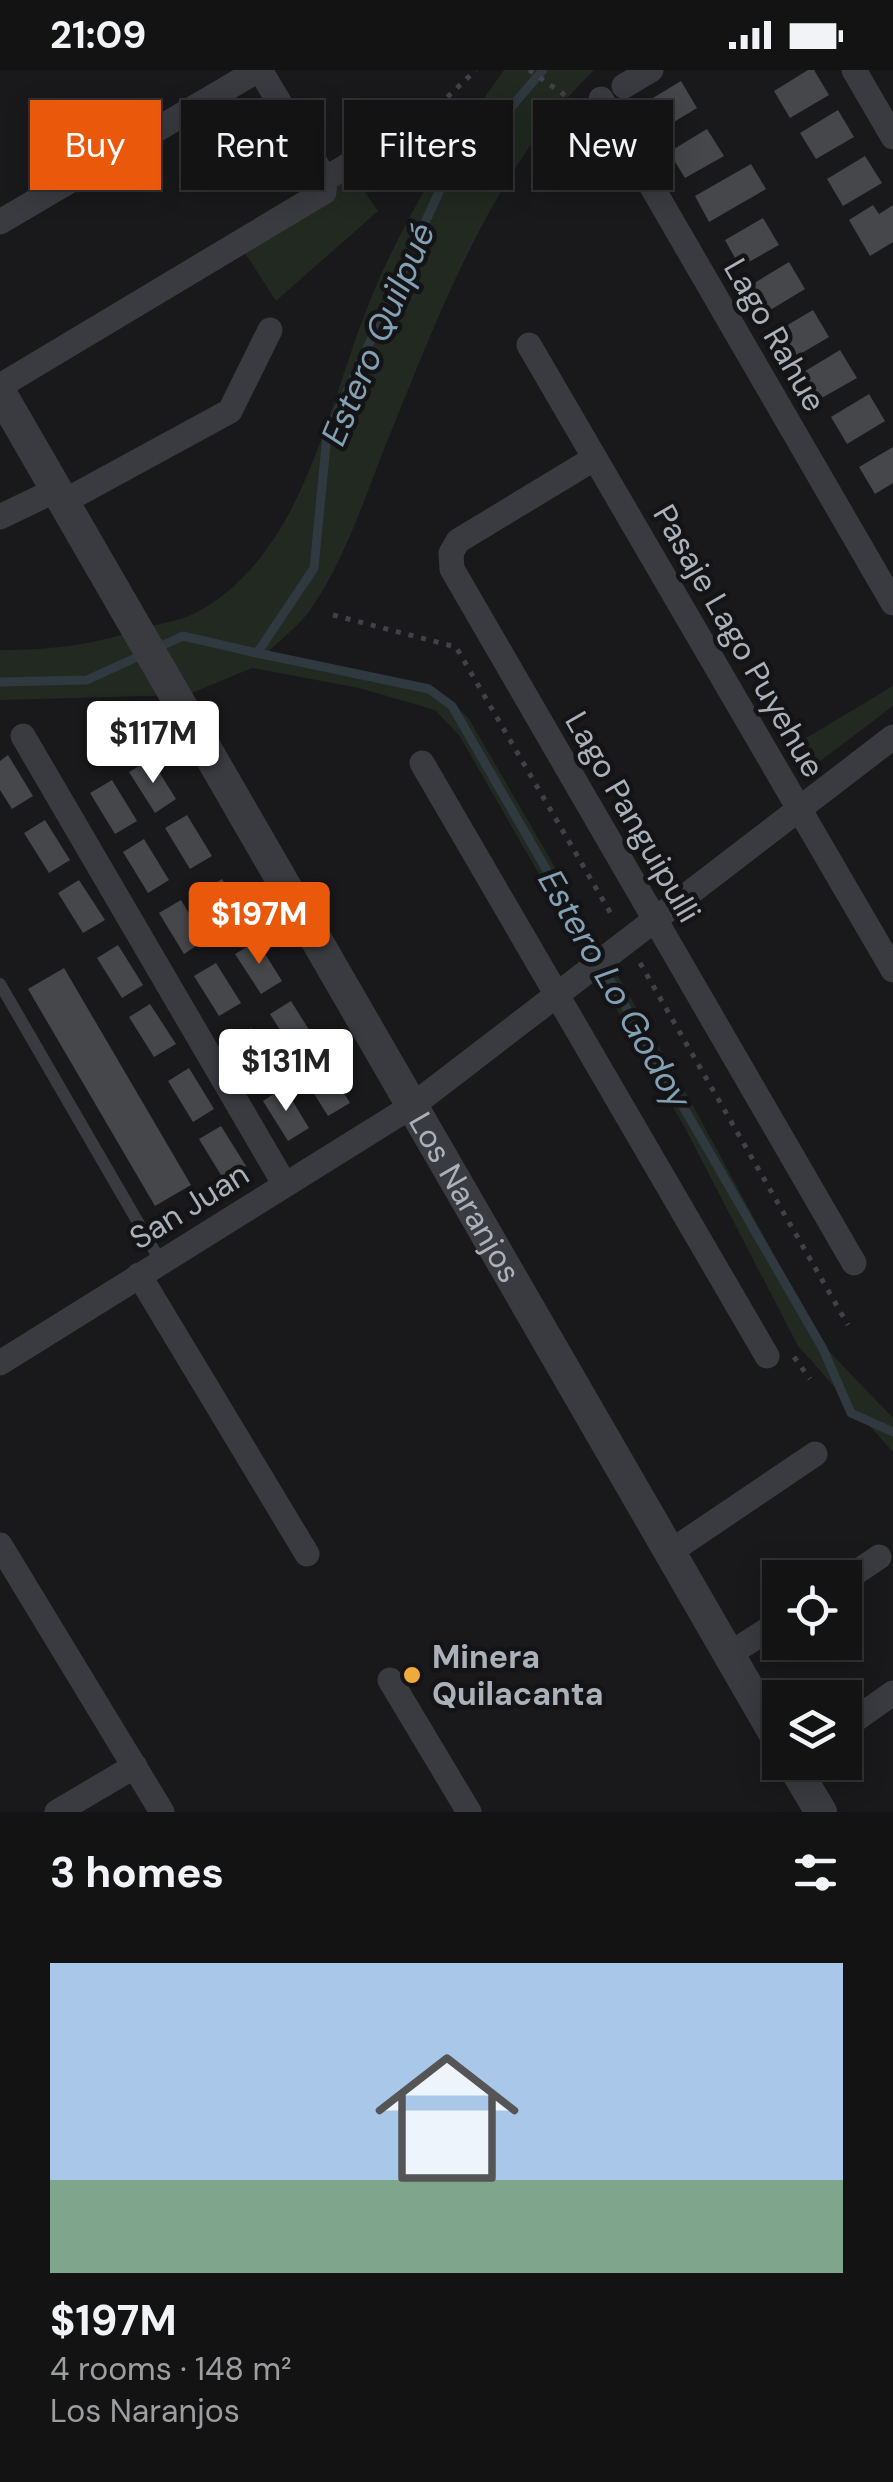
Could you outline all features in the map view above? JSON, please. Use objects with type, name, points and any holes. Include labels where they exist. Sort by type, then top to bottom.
[{"type":"street","points":[[0,222],[259,70],[325,179],[324,192],[0,389]]},
{"type":"street","points":[[624,86],[651,70]]},
{"type":"street","points":[[854,70],[893,138]]},
{"type":"street","points":[[325,179],[344,168]]},
{"type":"street","name":"Lago Rahue","points":[[647,190],[893,603]]},
{"type":"street","points":[[0,517],[59,496],[230,411],[270,330]]},
{"type":"street","name":"Pasaje Lago Puyehue","points":[[530,344],[893,970]]},
{"type":"street","name":"Los Naranjos","points":[[0,389],[762,1713]]},
{"type":"street","name":"Lago Panguipulli","points":[[595,458],[458,541],[451,553],[452,569],[854,1263]]},
{"type":"street","points":[[23,736],[284,1185]]},
{"type":"street","name":"San Juan","points":[[0,1363],[412,1106],[566,984],[893,737]]},
{"type":"street","points":[[422,763],[566,984],[767,1356]]},
{"type":"street","points":[[150,1268],[307,1554]]},
{"type":"street","points":[[670,1552],[816,1454]]},
{"type":"street","points":[[0,1545],[162,1812]]},
{"type":"street","points":[[862,1569],[880,1557]]},
{"type":"street","points":[[728,1655],[762,1633]]},
{"type":"street","points":[[390,1680],[470,1812]]},
{"type":"street","points":[[862,1715],[893,1693]]},
{"type":"street","points":[[57,1812],[135,1766]]},
{"type":"street","points":[[802,1780],[822,1812]]},
{"type":"lane","points":[[0,984],[150,1268]]},
{"type":"path","points":[[444,100],[476,70]]},
{"type":"path","points":[[529,70],[584,100]]},
{"type":"shaded area","points":[[504,70],[594,70],[566,100],[533,100],[533,142],[513,173],[513,100],[484,100]]},
{"type":"shaded area","points":[[344,178],[344,190],[363,190],[378,211],[276,301],[245,253]]},
{"type":"shaded area","points":[[425,190],[502,190],[453,284],[336,566],[307,615],[268,652],[292,661],[426,690],[469,719],[691,1102],[822,1344],[893,1418],[893,1452],[798,1346],[685,1128],[459,735],[435,710],[359,688],[252,668],[187,695],[0,700],[0,650],[88,643],[185,617],[235,585],[264,553],[288,516],[307,475],[368,306]]},
{"type":"shaded area","points":[[893,686],[893,706],[803,774],[786,750]]},
{"type":"building","points":[[814,70],[829,95],[790,118],[774,91]]},
{"type":"building","points":[[681,81],[697,108],[673,123],[673,100],[650,100]]},
{"type":"building","points":[[838,110],[854,137],[816,159],[800,133]]},
{"type":"building","points":[[707,129],[724,156],[685,178],[673,158],[673,150]]},
{"type":"building","points":[[865,156],[882,183],[843,206],[827,179]]},
{"type":"building","points":[[751,164],[766,189],[709,222],[695,196]]},
{"type":"building","points":[[873,205],[879,214],[893,205],[893,242],[870,256],[849,220]]},
{"type":"building","points":[[763,218],[779,245],[740,267],[725,240]]},
{"type":"building","points":[[789,262],[805,289],[767,312],[751,285]]},
{"type":"building","points":[[813,310],[829,337],[790,360],[774,333]]},
{"type":"building","points":[[840,350],[857,378],[818,400],[802,373]]},
{"type":"building","points":[[869,394],[885,421],[847,444],[831,417]]},
{"type":"building","points":[[893,447],[893,483],[875,494],[859,467]]},
{"type":"building","points":[[8,755],[33,796],[12,809],[0,790],[0,761]]},
{"type":"building","points":[[151,759],[176,799],[155,813],[129,772]]},
{"type":"building","points":[[112,780],[137,821],[115,834],[90,793]]},
{"type":"building","points":[[187,815],[212,856],[190,869],[165,828]]},
{"type":"building","points":[[45,820],[70,860],[49,873],[24,833]]},
{"type":"building","points":[[144,839],[169,880],[148,893],[123,852]]},
{"type":"building","points":[[222,879],[247,920],[226,933],[201,892]]},
{"type":"building","points":[[79,880],[105,920],[83,933],[58,893]]},
{"type":"building","points":[[181,900],[205,940],[184,954],[159,913]]},
{"type":"building","points":[[257,941],[282,981],[261,994],[235,954]]},
{"type":"building","points":[[118,945],[143,985],[122,998],[97,958]]},
{"type":"building","points":[[216,963],[241,1003],[219,1016],[194,976]]},
{"type":"building","points":[[64,968],[191,1185],[155,1206],[28,989]]},
{"type":"building","points":[[291,1001],[316,1041],[295,1054],[270,1014]]},
{"type":"building","points":[[150,1004],[176,1044],[154,1057],[129,1017]]},
{"type":"building","points":[[251,1028],[276,1068],[255,1082],[230,1041]]},
{"type":"building","points":[[325,1063],[350,1103],[328,1116],[303,1076]]},
{"type":"building","points":[[189,1068],[214,1109],[193,1122],[168,1081]]},
{"type":"building","points":[[284,1087],[309,1128],[288,1141],[263,1101]]},
{"type":"building","points":[[221,1126],[246,1166],[224,1180],[199,1139]]},
{"type":"waterway","name":"Estero Quilpué","points":[[0,682],[87,680],[183,636],[257,653],[314,568],[327,435],[440,190],[543,70]]},
{"type":"waterway","name":"Estero Lo Godoy","points":[[257,653],[429,689],[452,706],[823,1349],[851,1413],[893,1432]]},
{"type":"place","name":"Minera Quilacanta","points":[[412,1675]]}]
